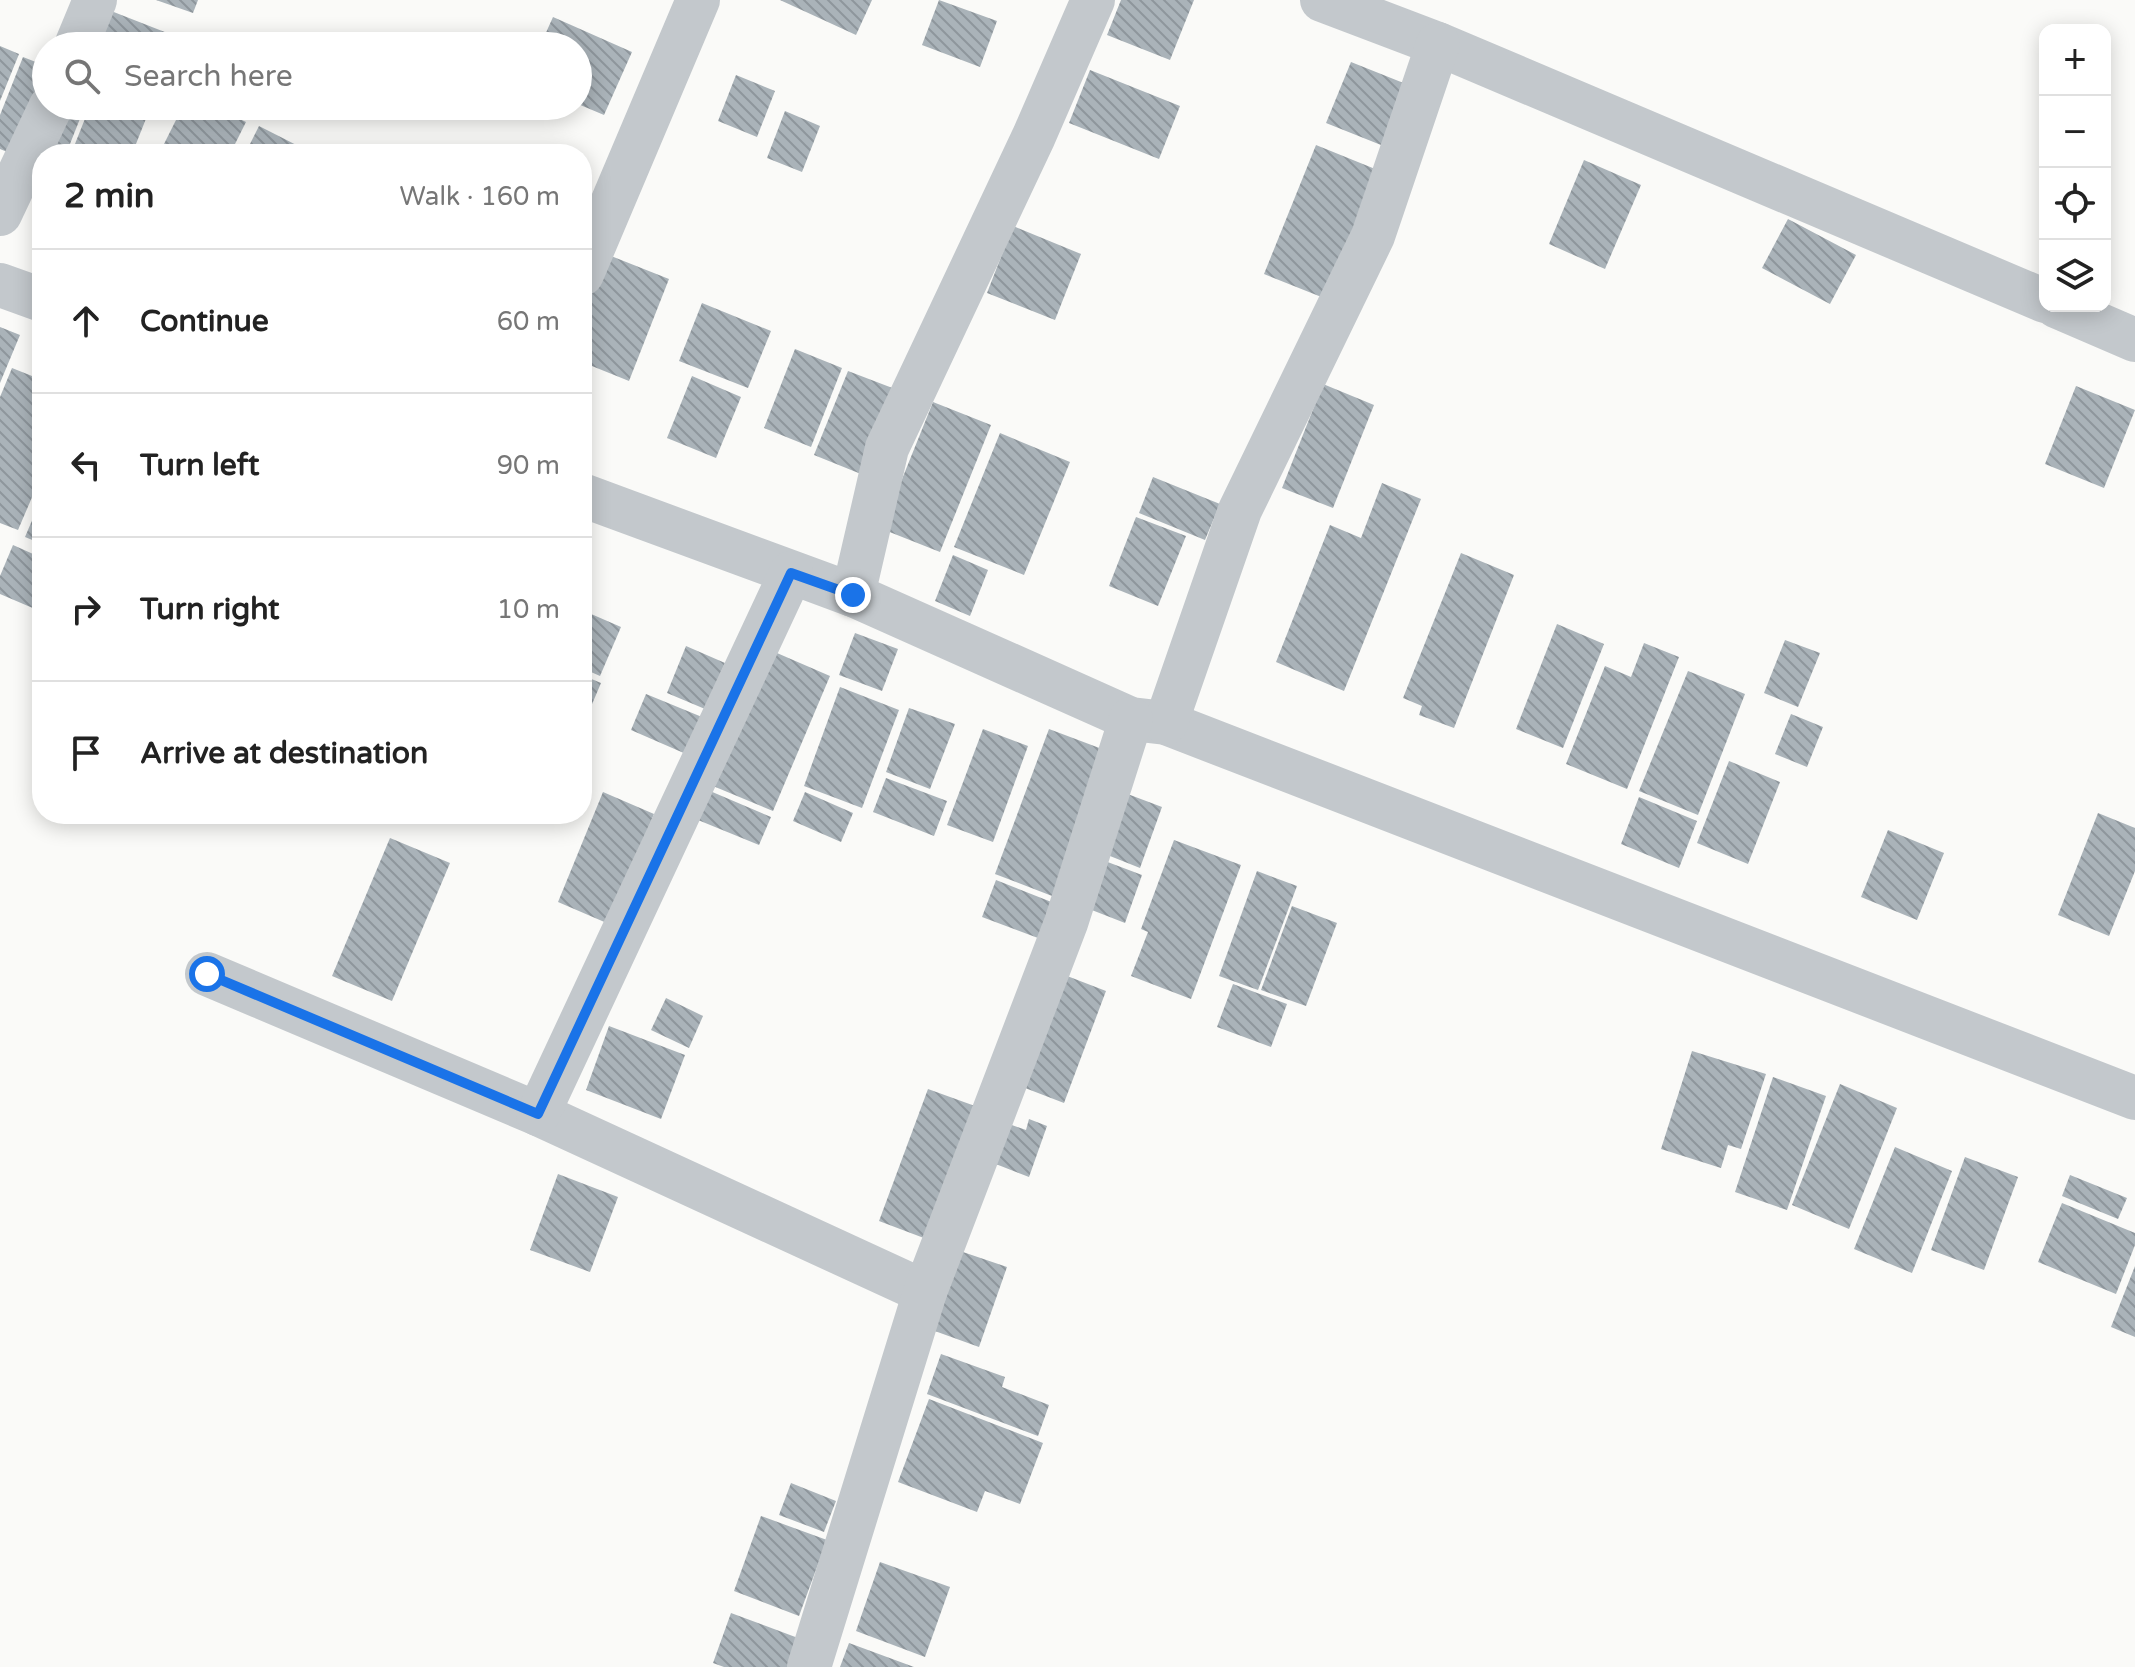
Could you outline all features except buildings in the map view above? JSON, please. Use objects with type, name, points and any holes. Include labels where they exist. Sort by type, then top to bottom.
[{"type":"street","points":[[82,32],[95,0]]},
{"type":"street","points":[[592,250],[698,0]]},
{"type":"street","points":[[853,595],[887,448],[1034,136],[1093,0]]},
{"type":"street","points":[[1322,0],[1438,44],[2039,298]]},
{"type":"street","points":[[809,1667],[925,1292],[1066,923],[1148,721],[1240,510],[1373,236],[1438,44]]},
{"type":"street","points":[[33,144],[44,120]]},
{"type":"street","points":[[0,214],[32,146]]},
{"type":"street","points":[[0,285],[32,296]]},
{"type":"street","points":[[2070,312],[2135,340]]},
{"type":"street","points":[[592,499],[853,595],[1148,721],[2135,1098]]},
{"type":"street","points":[[538,1114],[791,573]]},
{"type":"street","points":[[207,974],[538,1114],[925,1292]]},
{"type":"route","points":[[207,974],[538,1114],[791,573],[853,595]]}]
